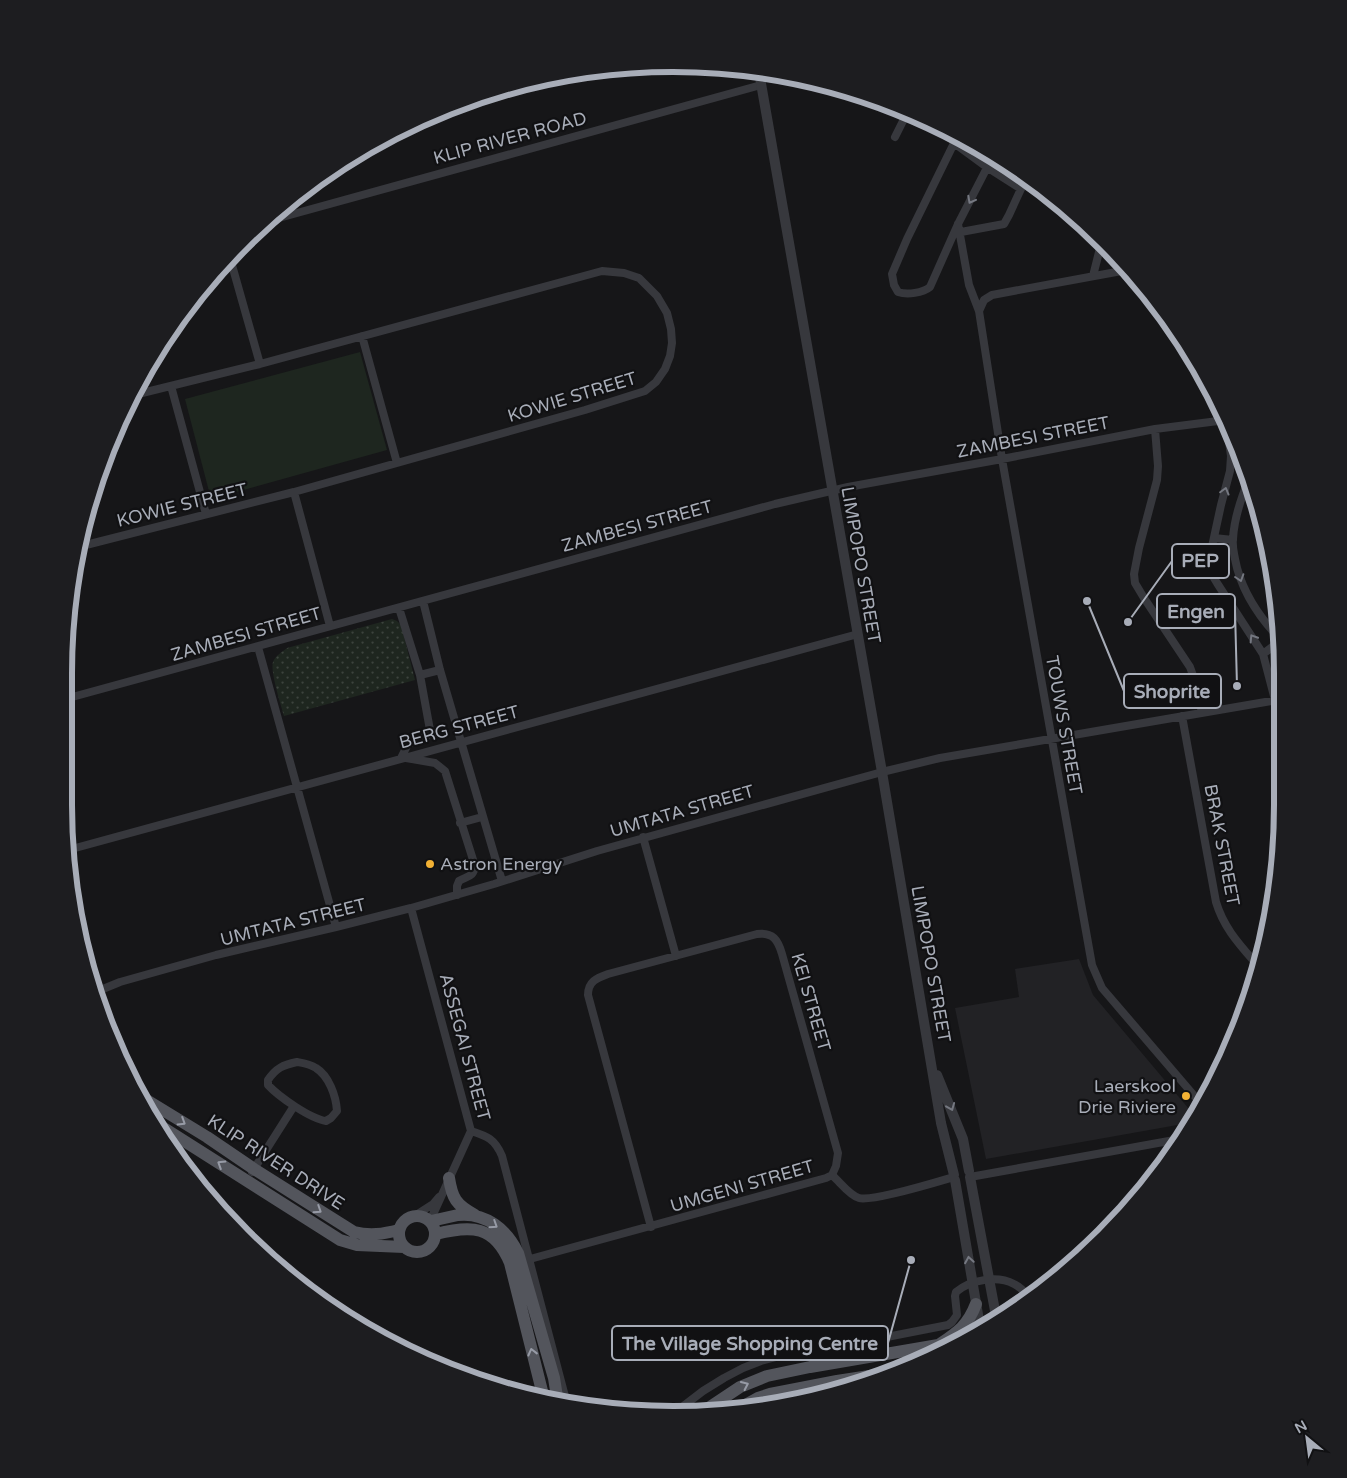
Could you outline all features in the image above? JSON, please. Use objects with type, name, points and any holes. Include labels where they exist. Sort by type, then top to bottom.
[{"type":"main road","name":"KLIP RIVER DRIVE","points":[[152,1103],[207,1137],[251,1175],[340,1240],[357,1245],[404,1247],[415,1252],[421,1252],[432,1246],[436,1234]]},
{"type":"main road","name":"KLIP RIVER DRIVE","points":[[171,1133],[354,1232],[373,1235],[399,1230]]},
{"type":"main road","points":[[449,1178],[454,1199],[468,1211],[495,1224],[504,1231],[518,1253],[554,1378],[557,1394]]},
{"type":"main road","points":[[404,1247],[399,1230],[405,1220],[416,1215],[431,1221],[436,1234],[454,1229],[470,1228],[484,1232],[502,1247],[510,1263],[542,1391]]},
{"type":"main road","points":[[431,1221],[459,1215],[478,1216]]},
{"type":"main road","points":[[953,1336],[963,1328],[971,1317],[976,1304]]},
{"type":"main road","points":[[714,1404],[732,1391],[767,1376],[936,1345]]},
{"type":"main road","points":[[755,1399],[770,1394],[849,1379]]},
{"type":"street","name":"LIMPOPO STREET","points":[[760,79],[882,772],[941,1123],[955,1177],[979,1322]]},
{"type":"street","name":"KLIP RIVER ROAD","points":[[284,217],[761,85]]},
{"type":"street","points":[[895,137],[904,119]]},
{"type":"street","points":[[955,143],[906,239],[892,274],[894,285],[899,293],[926,290],[932,285],[958,224],[990,163]]},
{"type":"street","points":[[966,149],[988,168],[1021,189]]},
{"type":"street","points":[[961,232],[1004,224],[1023,185]]},
{"type":"street","name":"TOUWS STREET","points":[[958,224],[961,232],[969,285],[979,311],[1002,459],[1089,955],[1102,988],[1197,1099]]},
{"type":"street","points":[[1093,276],[1099,250]]},
{"type":"street","points":[[232,266],[260,364]]},
{"type":"street","name":"KOWIE STREET","points":[[86,546],[294,492],[585,410],[645,391],[656,382],[668,363],[671,349],[669,322],[662,304],[639,278],[629,274],[606,271],[587,274],[260,364],[142,393]]},
{"type":"street","points":[[979,311],[986,298],[992,295],[1120,271]]},
{"type":"street","points":[[362,336],[397,463]]},
{"type":"street","points":[[171,386],[206,514]]},
{"type":"street","name":"ZAMBESI STREET","points":[[72,698],[725,518],[832,491],[1155,429],[1219,421]]},
{"type":"street","points":[[1155,429],[1158,466],[1157,480],[1139,548],[1134,579],[1144,598],[1190,666],[1196,681],[1202,713]]},
{"type":"street","points":[[1230,445],[1231,466],[1209,557],[1209,570],[1263,654],[1274,686]]},
{"type":"street","points":[[1246,489],[1239,508],[1233,540],[1236,564],[1240,580],[1247,595],[1256,611],[1273,631]]},
{"type":"street","points":[[294,492],[330,626]]},
{"type":"street","points":[[1214,538],[1233,540]]},
{"type":"street","points":[[423,601],[440,670],[502,882]]},
{"type":"street","points":[[399,608],[420,675],[430,732],[426,737],[408,744],[402,758],[435,763],[445,771],[475,866],[472,875],[458,883],[458,895]]},
{"type":"street","name":"BERG STREET","points":[[74,848],[858,634]]},
{"type":"street","points":[[1263,654],[1273,646]]},
{"type":"street","points":[[258,647],[336,927]]},
{"type":"street","points":[[420,675],[440,670]]},
{"type":"street","name":"UMTATA STREET","points":[[102,990],[120,982],[216,956],[458,895],[597,850],[882,772],[940,758],[1274,701]]},
{"type":"street","name":"BRAK STREET","points":[[1182,716],[1216,902],[1226,927],[1254,961]]},
{"type":"street","points":[[460,823],[482,817]]},
{"type":"street","points":[[643,837],[676,956]]},
{"type":"street","name":"ASSEGAI STREET","points":[[411,908],[470,1131],[431,1221]]},
{"type":"street","name":"KEI STREET","points":[[651,1227],[590,1002],[588,990],[591,983],[598,978],[757,934],[767,934],[776,939],[782,954],[838,1153],[832,1175]]},
{"type":"street","points":[[297,1062],[316,1067],[330,1086],[337,1111],[326,1121],[294,1106],[271,1088],[268,1085],[268,1080],[273,1072],[284,1065],[297,1062]]},
{"type":"street","name":"LIMPOPO STREET","points":[[931,1063],[962,1139],[995,1311]]},
{"type":"street","points":[[251,1175],[294,1106]]},
{"type":"street","points":[[470,1131],[491,1139],[499,1149],[530,1259],[565,1395]]},
{"type":"street","points":[[955,1177],[962,1183],[967,1182],[970,1174],[1171,1140]]},
{"type":"street","name":"UMGENI STREET","points":[[530,1259],[651,1227],[832,1175],[856,1197],[861,1199],[955,1177]]},
{"type":"street","points":[[416,1215],[433,1204],[444,1191]]},
{"type":"street","points":[[684,1405],[724,1378],[761,1361],[948,1325],[957,1314],[956,1292],[972,1283],[990,1279],[1011,1282],[1024,1292]]},
{"type":"shaded area","points":[[360,352],[387,450],[211,499],[185,399]]},
{"type":"shaded area","points":[[392,619],[401,625],[415,680],[284,716],[272,666],[279,654],[287,648]]},
{"type":"shaded area","points":[[1079,959],[1093,995],[1189,1109],[1182,1124],[986,1159],[955,1008],[1019,997],[1015,969]]},
{"type":"place","name":"Shoprite","points":[[1087,601]]},
{"type":"place","name":"PEP","points":[[1128,622]]},
{"type":"place","name":"Engen","points":[[1237,686]]},
{"type":"place","name":"Astron Energy","points":[[430,864]]},
{"type":"place","name":"Laerskool Drie Riviere","points":[[1186,1096]]},
{"type":"place","name":"The Village Shopping Centre","points":[[911,1260]]}]
